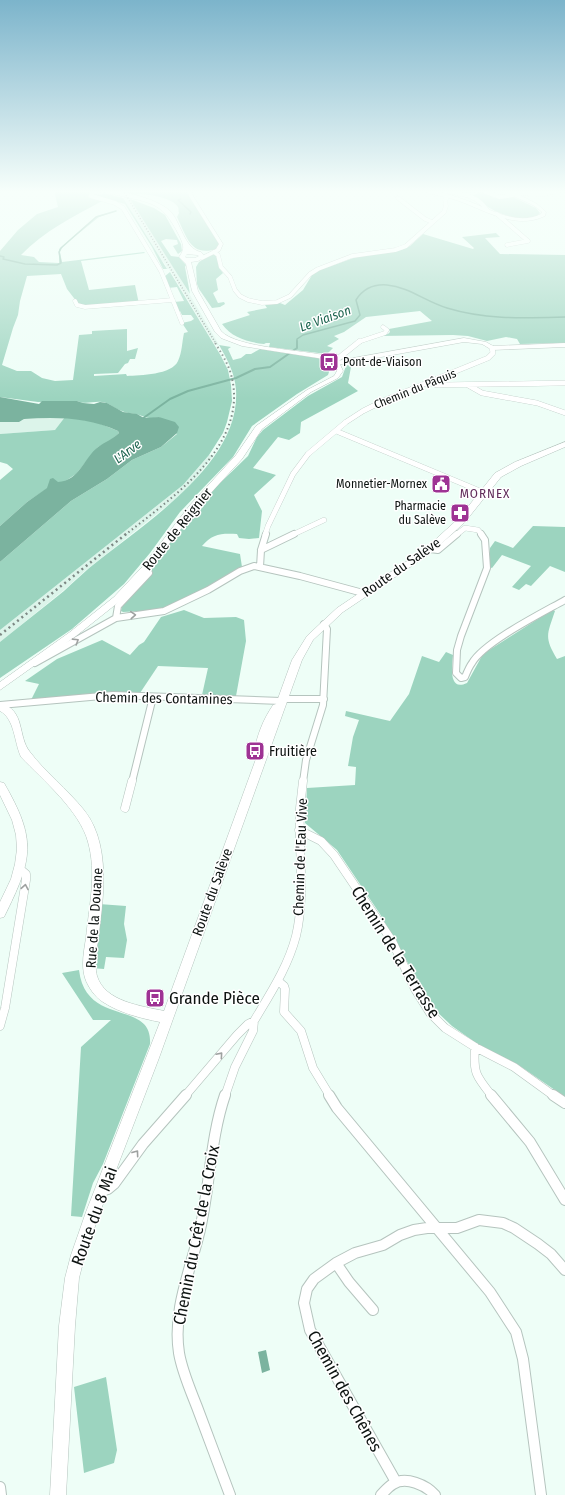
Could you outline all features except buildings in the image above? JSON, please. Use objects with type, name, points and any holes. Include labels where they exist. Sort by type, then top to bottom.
[{"type":"main road","points":[[187,260],[191,270],[192,282],[195,291],[220,335],[236,343],[334,361]]},
{"type":"main road","points":[[191,270],[196,260]]},
{"type":"main road","name":"Route de Reignier","points":[[0,687],[73,634],[131,585],[193,507],[239,458],[259,428],[309,391],[336,377],[340,369],[334,361]]},
{"type":"main road","name":"Route du Salève","points":[[167,1018],[277,716],[281,700],[300,653],[310,638],[347,604],[430,549],[465,517],[496,477],[506,470],[565,444]]},
{"type":"main road","name":"Rue de la Douane","points":[[0,705],[13,717],[18,727],[22,749],[25,754],[80,813],[87,822],[94,841],[98,862],[98,876],[89,964],[90,978],[93,984],[100,993],[113,1003],[167,1018]]},
{"type":"main road","points":[[0,786],[20,825],[23,847],[20,869],[12,890],[0,913]]},
{"type":"main road","name":"Route du 8 Mai","points":[[58,1495],[67,1326],[70,1294],[78,1255],[167,1018]]},
{"type":"street","points":[[154,260],[161,271],[182,323]]},
{"type":"street","points":[[219,260],[221,267],[230,277],[235,290],[240,296],[252,301],[273,303],[283,301],[290,296],[310,274],[316,270],[342,260]]},
{"type":"street","points":[[75,300],[77,305],[85,307],[173,300]]},
{"type":"street","points":[[334,361],[361,340],[385,333],[387,330],[383,326]]},
{"type":"street","points":[[334,361],[459,340],[479,341],[488,344],[492,348],[565,345]]},
{"type":"street","name":"Chemin du Pâquis","points":[[260,567],[261,550],[268,526],[295,471],[308,454],[354,416],[369,408],[488,358],[493,353],[492,348]]},
{"type":"street","points":[[430,383],[437,386],[565,383]]},
{"type":"street","points":[[468,385],[471,389],[481,393],[533,401],[565,413]]},
{"type":"street","points":[[336,431],[484,493]]},
{"type":"street","points":[[261,550],[324,520]]},
{"type":"street","points":[[430,549],[437,550],[465,528],[478,530],[485,540],[487,568],[457,650],[456,673],[461,678],[465,677],[472,662],[483,650],[526,622],[565,600]]},
{"type":"street","points":[[29,665],[48,658],[102,624],[116,618],[164,611],[197,596],[249,567],[260,567],[346,587],[363,593]]},
{"type":"street","points":[[116,618],[118,606],[142,583],[149,573],[146,568]]},
{"type":"street","name":"Chemin de l'Eau Vive","points":[[101,1191],[112,1187],[142,1144],[237,1035],[248,1024],[254,1021],[278,980],[292,949],[298,921],[301,892],[299,830],[306,760],[324,699],[327,629],[324,624]]},
{"type":"street","name":"Chemin des Contamines","points":[[0,705],[113,695],[186,699],[324,699]]},
{"type":"street","points":[[124,808],[153,697]]},
{"type":"street","name":"Chemin de la Terrasse","points":[[299,830],[310,834],[321,841],[334,855],[392,941],[430,1013],[445,1028],[475,1047],[514,1067],[565,1103]]},
{"type":"street","points":[[0,1026],[6,1001],[26,880],[24,871],[20,869]]},
{"type":"street","points":[[278,980],[285,989],[283,1006],[285,1015],[300,1031],[316,1074],[332,1101],[490,1292],[516,1332],[522,1359],[541,1495]]},
{"type":"street","name":"Chemin du Crêt de la Croix","points":[[230,1495],[185,1375],[179,1353],[177,1329],[180,1306],[201,1225],[221,1106],[235,1067],[253,1030],[254,1021]]},
{"type":"street","points":[[475,1047],[474,1063],[478,1077],[530,1142],[565,1200]]},
{"type":"street","name":"Chemin des Chênes","points":[[396,1482],[310,1330],[304,1303],[310,1284],[322,1272],[336,1263],[355,1253],[383,1245],[406,1232],[427,1228],[457,1228],[480,1220],[503,1223],[530,1239],[564,1265]]},
{"type":"street","points":[[336,1263],[349,1282],[373,1310]]},
{"type":"street","points":[[380,1495],[396,1482],[410,1482],[419,1484],[432,1491],[435,1495]]},
{"type":"street","points":[[0,1487],[1,1495]]},
{"type":"shaded area","points":[[0,260],[37,260],[39,262],[59,263],[59,260],[62,260],[62,262],[91,260],[81,261],[89,290],[135,285],[139,304],[80,306],[67,289],[61,274],[27,276],[18,315],[2,365],[17,371],[31,371],[42,378],[55,381],[73,380],[79,335],[92,334],[92,331],[127,329],[127,351],[138,348],[135,359],[130,359],[118,373],[94,374],[94,376],[126,374],[127,376],[147,375],[163,372],[175,366],[181,351],[184,333],[188,332],[182,323],[194,319],[191,315],[182,315],[180,311],[177,312],[174,302],[184,301],[177,287],[168,288],[164,277],[170,272],[228,370],[232,401],[223,433],[209,455],[183,485],[0,630],[0,562],[71,501],[107,479],[132,460],[161,447],[177,434],[159,417],[149,418],[125,412],[105,403],[83,403],[77,401],[38,402],[0,397]]},
{"type":"shaded area","points":[[158,260],[161,260],[167,269],[163,269]]},
{"type":"shaded area","points":[[161,260],[169,260],[219,345],[215,345]]},
{"type":"shaded area","points":[[168,260],[181,260],[186,265],[185,267],[190,294]]},
{"type":"shaded area","points":[[203,260],[218,260],[219,268],[223,273],[216,279],[218,290],[213,293],[218,303],[224,302],[225,304],[220,307],[212,308],[199,289],[197,284],[196,267]]},
{"type":"shaded area","points":[[349,260],[565,260],[565,343],[520,344],[517,339],[506,337],[487,341],[468,336],[453,335],[379,336],[388,334],[390,332],[389,329],[432,321],[420,311],[366,317],[344,332],[334,336],[339,339],[327,346],[333,348],[327,354],[269,347],[270,343],[264,344],[252,342],[235,336],[222,324],[250,315],[247,312],[267,308],[265,305],[280,303],[285,305],[303,290],[312,275],[320,270]]},
{"type":"shaded area","points":[[219,345],[231,347],[228,349],[233,360],[241,358],[246,354],[251,354],[260,349],[323,359],[329,366],[329,372],[328,375],[297,394],[252,426],[233,457],[180,512],[150,553],[124,584],[72,629],[0,678],[0,642],[188,488],[208,465],[224,441],[234,416],[236,390],[228,361]]},
{"type":"shaded area","points":[[348,365],[351,367],[348,383],[358,391],[301,422],[300,433],[289,440],[278,437],[253,468],[276,475],[254,495],[262,511],[259,538],[239,538],[237,534],[222,534],[209,539],[202,546],[240,554],[242,567],[190,597],[159,610],[121,611],[126,601],[147,578],[153,565],[184,525],[217,486],[248,456],[257,437],[263,430],[308,396],[342,377],[346,366]]},
{"type":"shaded area","points":[[65,417],[55,430],[0,434],[0,422],[19,422],[24,419]]},
{"type":"shaded area","points":[[65,417],[96,422],[118,431],[119,433],[110,441],[98,447],[76,474],[64,482],[57,482],[27,502],[0,526],[0,480],[13,469],[7,464],[0,462],[0,434],[55,430]]},
{"type":"shaded area","points":[[209,455],[214,455],[193,482],[177,498],[86,570],[64,590],[0,642],[0,630],[183,485]]},
{"type":"shaded area","points":[[533,526],[565,527],[565,572],[550,566],[531,586],[526,584],[519,590],[512,587],[531,566],[502,555],[492,568],[489,567],[490,548],[495,541],[513,548]]},
{"type":"shaded area","points":[[184,610],[204,618],[236,617],[244,620],[246,641],[236,696],[202,695],[208,668],[158,666],[140,693],[111,692],[31,700],[39,684],[25,681],[57,659],[102,640],[130,655],[139,645],[144,642],[161,617]]},
{"type":"shaded area","points":[[552,610],[555,611],[548,636],[550,646],[557,659],[565,656],[565,1097],[517,1064],[476,1043],[452,1026],[434,1009],[380,914],[337,850],[305,823],[307,788],[355,785],[356,767],[348,766],[353,737],[359,720],[345,716],[346,711],[390,721],[409,694],[422,656],[439,662],[446,652],[453,655],[452,676],[454,681],[461,685],[467,683],[483,654]]},
{"type":"shaded area","points":[[99,904],[126,906],[124,924],[127,940],[124,958],[106,957],[104,969],[92,968]]},
{"type":"shaded area","points":[[79,970],[84,988],[93,1000],[105,1007],[131,1016],[141,1022],[148,1030],[150,1044],[103,1164],[93,1183],[82,1217],[71,1216],[81,1047],[111,1020],[93,1020],[62,973]]},
{"type":"shaded area","points":[[106,1377],[117,1450],[114,1463],[84,1473],[74,1387]]},
{"type":"water","name":"L'Arve","points":[[0,397],[39,404],[42,401],[77,401],[94,404],[100,402],[107,403],[123,412],[137,414],[144,418],[159,417],[175,422],[179,427],[177,433],[161,447],[132,460],[107,479],[71,501],[0,562],[0,526],[27,502],[47,488],[50,479],[53,478],[58,482],[71,478],[98,447],[119,433],[118,431],[107,426],[72,419],[36,418],[24,419],[19,422],[0,422]]},
{"type":"water","points":[[266,1350],[270,1370],[262,1373],[258,1352]]},
{"type":"waterway","points":[[6,260],[25,264],[57,265],[61,263],[60,260]]},
{"type":"waterway","name":"Le Viaison","points":[[142,419],[170,399],[188,391],[236,378],[255,369],[270,367],[297,348],[297,339],[303,335],[355,321],[360,315],[356,300],[365,290],[373,286],[395,286],[447,308],[476,315],[535,318],[565,317]]},
{"type":"railway","points":[[165,260],[215,342]]},
{"type":"railway","points":[[125,535],[185,485],[204,466],[220,445],[230,422],[234,397],[230,371],[225,359],[214,341]]},
{"type":"railway","points":[[0,635],[126,534]]},
{"type":"place","name":"Pont-de-Viaison","points":[[329,362]]},
{"type":"place","name":"Monnetier-Mornex","points":[[441,484]]},
{"type":"place","name":"Pharmacie du Salève","points":[[460,513]]},
{"type":"place","name":"Fruitière","points":[[255,751]]},
{"type":"place","name":"Grande Pièce","points":[[155,998]]},
{"type":"district","name":"MORNEX","points":[[485,493]]}]
